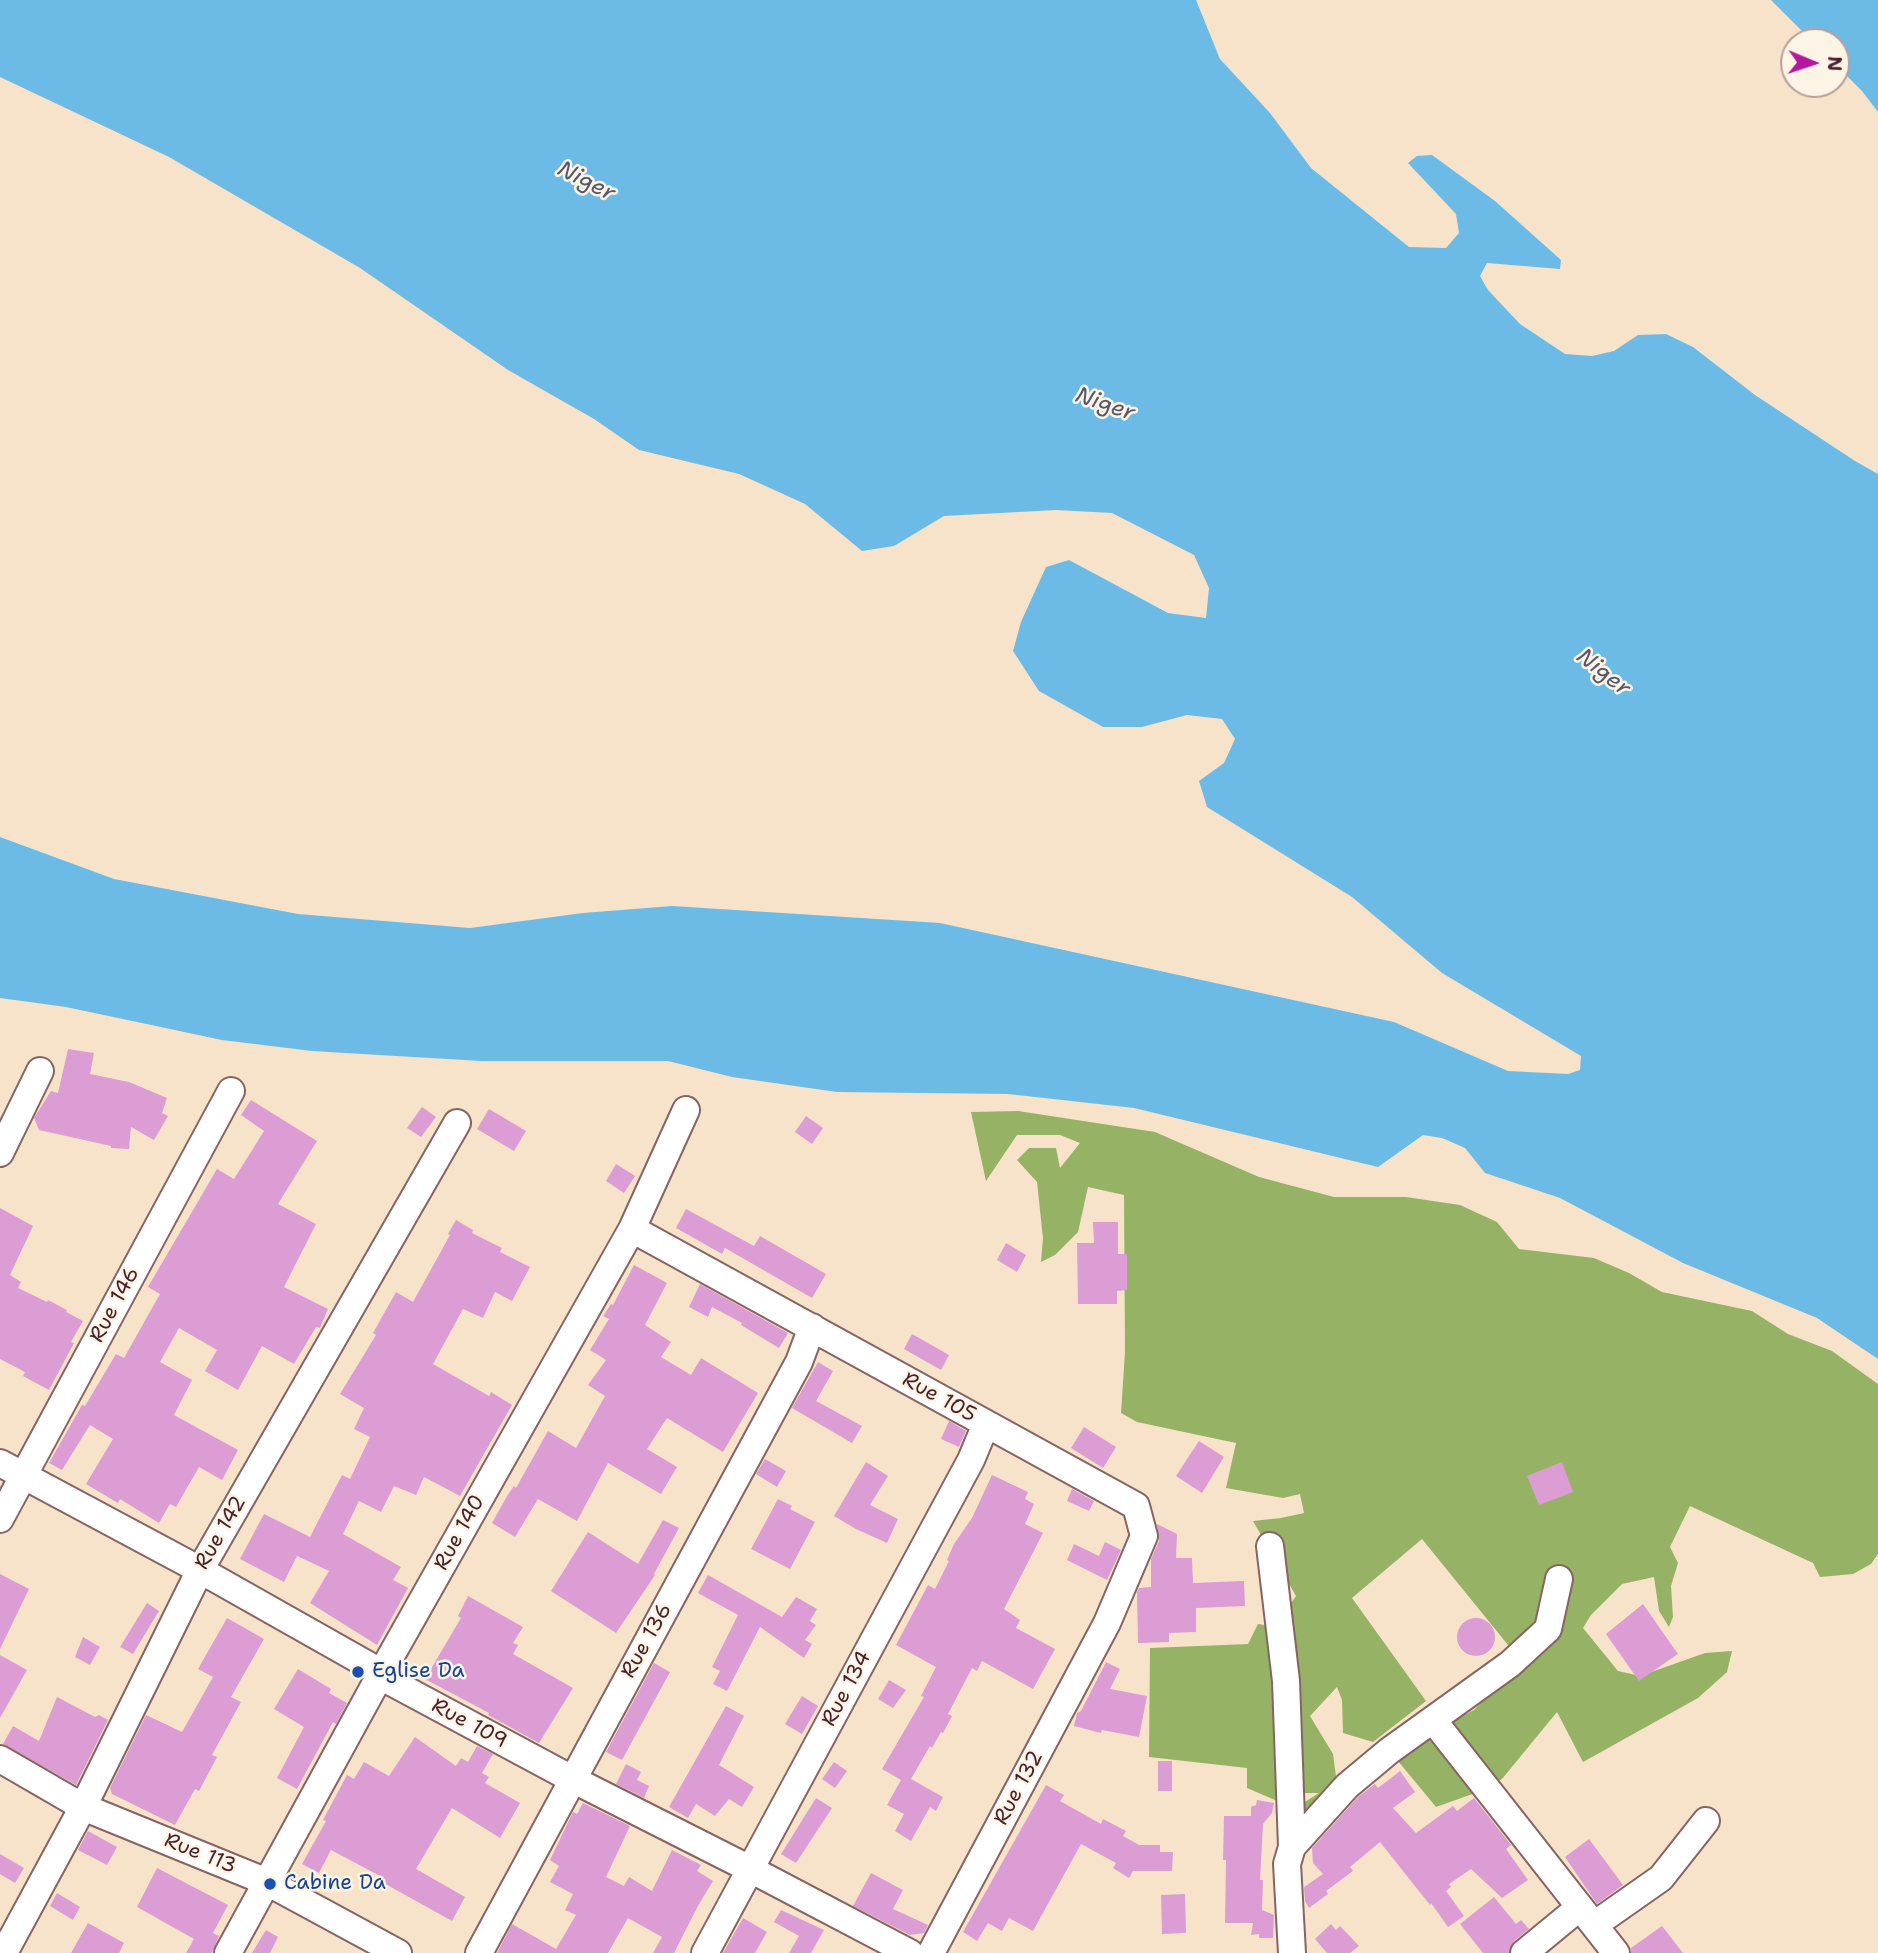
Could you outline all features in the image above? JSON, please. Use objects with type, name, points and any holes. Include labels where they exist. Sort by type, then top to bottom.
[{"type":"street","points":[[0,1153],[40,1072]]},
{"type":"street","name":"Rue 146","points":[[0,1519],[11,1469],[231,1091]]},
{"type":"street","name":"Rue 140","points":[[228,1953],[380,1676],[632,1229],[686,1110]]},
{"type":"street","name":"Rue 142","points":[[4,1953],[83,1807],[200,1570],[457,1123]]},
{"type":"street","name":"Rue 105","points":[[632,1229],[1136,1506],[1144,1536],[1107,1623]]},
{"type":"street","name":"Rue 136","points":[[479,1953],[799,1362],[812,1327]]},
{"type":"street","name":"Rue 134","points":[[705,1953],[971,1460],[986,1423]]},
{"type":"street","name":"Rue 109","points":[[11,1469],[200,1570],[377,1670],[380,1676],[572,1779],[910,1953]]},
{"type":"street","points":[[1270,1546],[1286,1681],[1292,1847],[1287,1864],[1292,1953]]},
{"type":"street","points":[[1292,1847],[1347,1786],[1510,1664],[1548,1629],[1559,1579]]},
{"type":"street","name":"Rue 132","points":[[931,1953],[1107,1623]]},
{"type":"street","points":[[1433,1720],[1616,1953]]},
{"type":"street","name":"Rue 113","points":[[0,1759],[83,1807],[267,1882],[398,1953]]},
{"type":"street","points":[[1524,1953],[1587,1916],[1661,1878],[1706,1821]]},
{"type":"green space","points":[[1018,1111],[1155,1132],[1259,1177],[1334,1197],[1406,1197],[1460,1205],[1497,1222],[1519,1249],[1594,1258],[1629,1273],[1662,1292],[1752,1311],[1788,1334],[1832,1351],[1878,1384],[1878,1554],[1871,1564],[1853,1574],[1820,1577],[1813,1563],[1690,1506],[1670,1547],[1678,1563],[1671,1586],[1673,1617],[1669,1627],[1659,1611],[1654,1577],[1622,1584],[1591,1615],[1583,1628],[1618,1671],[1640,1676],[1705,1653],[1732,1651],[1727,1672],[1698,1698],[1583,1762],[1557,1712],[1502,1779],[1481,1791],[1436,1807],[1398,1761],[1447,1724],[1474,1710],[1521,1661],[1422,1539],[1352,1598],[1426,1701],[1373,1742],[1343,1733],[1342,1700],[1337,1687],[1310,1716],[1333,1754],[1340,1806],[1305,1830],[1292,1810],[1319,1793],[1298,1793],[1275,1800],[1247,1788],[1247,1768],[1149,1757],[1150,1648],[1248,1644],[1258,1624],[1271,1626],[1273,1629],[1296,1596],[1253,1521],[1304,1513],[1300,1494],[1283,1498],[1226,1488],[1236,1443],[1137,1422],[1121,1413],[1125,1352],[1124,1195],[1088,1187],[1078,1232],[1055,1255],[1041,1262],[1043,1238],[1037,1182],[1017,1160],[1029,1148],[1056,1148],[1060,1168],[1080,1143],[1060,1135],[1017,1135],[986,1181],[971,1112]]},
{"type":"water","name":"Niger","points":[[0,0],[1196,0],[1220,59],[1270,113],[1311,168],[1409,247],[1446,248],[1459,233],[1456,214],[1408,163],[1417,156],[1432,155],[1495,201],[1561,260],[1560,269],[1487,263],[1480,276],[1488,290],[1520,324],[1565,354],[1592,356],[1614,351],[1638,335],[1666,334],[1693,347],[1755,395],[1878,474],[1878,1359],[1817,1318],[1683,1263],[1560,1198],[1485,1173],[1465,1148],[1442,1138],[1423,1135],[1378,1167],[1134,1108],[1008,1094],[837,1092],[732,1077],[668,1061],[481,1061],[312,1051],[222,1040],[66,1007],[0,998],[0,837],[114,879],[298,914],[470,928],[583,913],[672,906],[940,923],[1394,1022],[1508,1071],[1568,1074],[1580,1070],[1581,1056],[1442,973],[1352,897],[1207,807],[1199,781],[1224,763],[1235,739],[1222,719],[1187,715],[1142,727],[1103,727],[1039,691],[1013,651],[1021,622],[1046,567],[1069,560],[1168,613],[1206,618],[1209,588],[1194,555],[1112,513],[1056,510],[944,516],[894,546],[862,551],[805,504],[739,474],[639,450],[594,419],[508,370],[360,268],[169,157],[0,77]]},
{"type":"water","points":[[1771,0],[1878,0],[1878,112],[1850,79],[1850,28],[1799,28]]},
{"type":"building","points":[[68,1049],[94,1053],[90,1074],[129,1082],[167,1098],[162,1113],[168,1116],[154,1140],[131,1127],[129,1149],[111,1148],[39,1130],[34,1118],[51,1091],[58,1093]]},
{"type":"building","points":[[251,1100],[317,1141],[278,1204],[316,1224],[284,1287],[328,1309],[320,1328],[316,1327],[294,1364],[262,1346],[238,1390],[205,1371],[217,1350],[179,1328],[160,1362],[192,1380],[174,1415],[238,1450],[222,1480],[199,1467],[176,1507],[170,1504],[159,1523],[120,1499],[118,1503],[86,1484],[113,1439],[90,1425],[62,1470],[49,1463],[82,1405],[85,1406],[116,1354],[124,1358],[160,1294],[148,1287],[217,1169],[234,1179],[264,1131],[241,1115]]},
{"type":"building","points":[[422,1107],[436,1117],[421,1137],[407,1128]]},
{"type":"building","points":[[489,1109],[526,1131],[514,1151],[477,1129]]},
{"type":"building","points":[[806,1116],[823,1128],[812,1144],[795,1132]]},
{"type":"building","points":[[616,1164],[635,1176],[624,1193],[606,1181]]},
{"type":"building","points":[[0,1208],[33,1226],[10,1275],[21,1282],[18,1288],[47,1302],[48,1300],[83,1321],[49,1390],[23,1376],[25,1372],[0,1359]]},
{"type":"building","points":[[686,1209],[754,1246],[760,1236],[826,1274],[812,1298],[725,1248],[722,1254],[676,1228]]},
{"type":"building","points":[[456,1220],[473,1230],[472,1233],[502,1248],[500,1252],[530,1267],[512,1301],[495,1292],[483,1318],[463,1309],[433,1364],[489,1396],[491,1392],[512,1405],[460,1496],[424,1477],[416,1495],[394,1486],[381,1512],[359,1501],[343,1534],[401,1567],[393,1580],[408,1588],[377,1645],[310,1603],[329,1571],[297,1556],[284,1582],[240,1559],[264,1514],[310,1537],[342,1475],[350,1479],[370,1437],[354,1429],[364,1408],[340,1394],[376,1335],[373,1333],[396,1292],[413,1302]]},
{"type":"building","points":[[1093,1222],[1118,1222],[1118,1254],[1127,1254],[1127,1290],[1117,1291],[1117,1304],[1078,1304],[1077,1243],[1094,1243]]},
{"type":"building","points":[[1006,1243],[1026,1255],[1017,1272],[997,1260]]},
{"type":"building","points":[[634,1265],[667,1283],[645,1325],[671,1342],[661,1357],[691,1375],[701,1358],[758,1393],[723,1452],[667,1418],[647,1449],[677,1467],[661,1494],[608,1463],[577,1521],[538,1499],[515,1537],[492,1523],[507,1496],[514,1486],[516,1488],[548,1431],[576,1448],[605,1396],[588,1385],[606,1360],[590,1350],[609,1319],[603,1316],[611,1304],[613,1305]]},
{"type":"building","points":[[700,1284],[788,1333],[779,1348],[712,1307],[708,1317],[689,1307]]},
{"type":"building","points":[[912,1334],[949,1355],[941,1370],[904,1349]]},
{"type":"building","points":[[818,1362],[833,1371],[816,1401],[862,1426],[852,1443],[792,1408]]},
{"type":"building","points":[[949,1421],[966,1431],[959,1447],[941,1439]]},
{"type":"building","points":[[1084,1427],[1116,1447],[1103,1468],[1071,1448]]},
{"type":"building","points":[[1199,1441],[1224,1457],[1202,1493],[1176,1476]]},
{"type":"building","points":[[765,1459],[786,1471],[777,1487],[756,1474]]},
{"type":"building","points":[[866,1462],[888,1476],[870,1505],[898,1519],[887,1543],[834,1516]]},
{"type":"building","points":[[1562,1462],[1573,1492],[1539,1505],[1527,1476]]},
{"type":"building","points":[[992,1475],[1028,1492],[1025,1499],[1034,1504],[1025,1524],[1043,1533],[1004,1609],[1020,1620],[1016,1628],[1055,1649],[1033,1689],[982,1661],[977,1671],[972,1668],[948,1714],[952,1716],[943,1733],[941,1732],[932,1748],[930,1746],[911,1779],[943,1797],[936,1811],[930,1807],[911,1841],[895,1831],[904,1814],[887,1805],[901,1780],[882,1769],[924,1697],[921,1696],[936,1667],[896,1645],[928,1585],[935,1589],[954,1544],[972,1518]]},
{"type":"building","points":[[1072,1489],[1094,1501],[1089,1511],[1067,1501]]},
{"type":"building","points":[[778,1499],[792,1506],[790,1509],[815,1522],[790,1569],[751,1549]]},
{"type":"building","points":[[663,1520],[679,1528],[655,1575],[616,1633],[551,1591],[588,1532],[638,1564]]},
{"type":"building","points":[[1157,1524],[1177,1534],[1176,1558],[1192,1558],[1193,1583],[1244,1581],[1245,1606],[1196,1608],[1196,1632],[1169,1633],[1169,1642],[1138,1643],[1137,1592],[1139,1588],[1151,1587],[1151,1559],[1159,1541]]},
{"type":"building","points":[[1105,1542],[1121,1550],[1107,1580],[1067,1560],[1074,1544],[1099,1556]]},
{"type":"building","points":[[0,1574],[29,1589],[0,1649]]},
{"type":"building","points":[[708,1575],[782,1617],[796,1597],[817,1609],[810,1621],[816,1625],[805,1640],[812,1644],[804,1658],[760,1627],[727,1691],[713,1684],[720,1671],[712,1667],[738,1615],[698,1593]]},
{"type":"building","points":[[468,1596],[523,1627],[513,1643],[518,1645],[513,1654],[573,1688],[539,1743],[425,1679],[461,1618],[458,1616]]},
{"type":"building","points":[[147,1603],[159,1611],[133,1654],[120,1647]]},
{"type":"building","points":[[1643,1604],[1678,1654],[1639,1681],[1606,1634]]},
{"type":"building","points":[[227,1618],[264,1639],[231,1697],[241,1702],[212,1755],[217,1757],[199,1791],[195,1789],[175,1825],[112,1794],[110,1788],[146,1715],[182,1732],[213,1677],[198,1669]]},
{"type":"building","points":[[1476,1618],[1490,1623],[1495,1637],[1490,1651],[1476,1656],[1462,1651],[1457,1637],[1462,1623]]},
{"type":"building","points":[[83,1637],[100,1647],[90,1665],[75,1657]]},
{"type":"building","points":[[0,1655],[27,1670],[0,1718]]},
{"type":"building","points":[[1106,1662],[1120,1669],[1110,1689],[1147,1696],[1139,1737],[1102,1730],[1101,1733],[1074,1726],[1077,1713],[1081,1711]]},
{"type":"building","points":[[654,1663],[670,1672],[622,1760],[606,1752]]},
{"type":"building","points":[[298,1669],[331,1689],[329,1693],[347,1703],[336,1724],[333,1722],[297,1789],[277,1778],[304,1727],[274,1709]]},
{"type":"building","points":[[889,1680],[906,1690],[893,1708],[878,1699]]},
{"type":"building","points":[[802,1696],[818,1706],[802,1734],[785,1724]]},
{"type":"building","points":[[57,1697],[95,1717],[99,1715],[108,1720],[76,1785],[3,1744],[13,1726],[39,1741]]},
{"type":"building","points":[[726,1706],[744,1716],[719,1765],[754,1787],[742,1807],[729,1799],[715,1816],[696,1804],[688,1818],[669,1807]]},
{"type":"building","points":[[415,1737],[456,1766],[461,1758],[468,1762],[477,1746],[493,1754],[482,1773],[489,1777],[485,1783],[520,1803],[500,1838],[452,1808],[416,1869],[465,1897],[452,1921],[380,1881],[382,1877],[331,1850],[319,1873],[302,1864],[347,1775],[354,1779],[364,1762],[389,1776]]},
{"type":"building","points":[[1158,1761],[1172,1761],[1172,1791],[1158,1791]]},
{"type":"building","points":[[834,1762],[847,1771],[835,1788],[822,1779]]},
{"type":"building","points":[[626,1764],[641,1772],[637,1780],[649,1786],[644,1798],[616,1784]]},
{"type":"building","points":[[1400,1771],[1415,1792],[1393,1808],[1416,1833],[1453,1806],[1457,1811],[1474,1798],[1511,1845],[1506,1849],[1528,1880],[1502,1898],[1471,1869],[1449,1884],[1451,1887],[1446,1891],[1464,1916],[1448,1927],[1380,1842],[1350,1867],[1353,1871],[1309,1908],[1305,1901],[1304,1887],[1323,1874],[1313,1863],[1312,1848],[1358,1797],[1375,1784],[1378,1788]]},
{"type":"building","points":[[1046,1785],[1064,1795],[1060,1801],[1101,1824],[1103,1819],[1126,1831],[1123,1836],[1139,1845],[1160,1845],[1160,1852],[1173,1852],[1172,1871],[1133,1871],[1129,1878],[1113,1868],[1116,1863],[1081,1844],[1033,1931],[1009,1918],[1002,1931],[988,1923],[977,1941],[963,1932]]},
{"type":"building","points":[[816,1798],[832,1808],[796,1863],[781,1854]]},
{"type":"building","points":[[1257,1800],[1274,1803],[1272,1813],[1263,1824],[1260,1880],[1263,1880],[1262,1910],[1274,1915],[1273,1938],[1251,1935],[1253,1923],[1225,1923],[1224,1816],[1251,1816],[1251,1807],[1256,1805]]},
{"type":"building","points":[[583,1803],[630,1826],[606,1877],[624,1886],[629,1877],[652,1891],[672,1850],[701,1865],[697,1871],[713,1881],[674,1953],[653,1953],[662,1937],[628,1918],[608,1953],[497,1953],[512,1924],[556,1949],[576,1915],[565,1910],[573,1894],[550,1882],[559,1866],[550,1860],[573,1812],[577,1814]]},
{"type":"building","points":[[88,1831],[117,1847],[107,1865],[78,1850]]},
{"type":"building","points":[[1589,1839],[1623,1885],[1597,1904],[1565,1857]]},
{"type":"building","points":[[0,1854],[24,1868],[15,1883],[0,1874]]},
{"type":"building","points":[[157,1868],[228,1905],[213,1933],[219,1936],[212,1953],[186,1953],[194,1939],[137,1907]]},
{"type":"building","points":[[871,1873],[903,1890],[893,1909],[928,1925],[924,1933],[910,1935],[853,1906]]},
{"type":"building","points":[[57,1893],[80,1907],[73,1920],[50,1906]]},
{"type":"building","points":[[1185,1894],[1186,1933],[1162,1934],[1161,1895]]},
{"type":"building","points":[[1494,1897],[1516,1924],[1521,1920],[1529,1929],[1514,1941],[1509,1953],[1483,1953],[1460,1924]]},
{"type":"building","points":[[781,1910],[824,1930],[811,1953],[789,1953],[799,1936],[774,1922]]},
{"type":"building","points":[[743,1918],[767,1932],[755,1953],[723,1953]]},
{"type":"building","points":[[88,1923],[124,1943],[119,1953],[71,1953]]},
{"type":"building","points":[[1331,1924],[1336,1930],[1340,1926],[1359,1946],[1350,1953],[1327,1953],[1315,1939]]},
{"type":"building","points":[[1662,1926],[1683,1953],[1631,1953],[1631,1948]]},
{"type":"building","points":[[266,1930],[278,1937],[270,1953],[252,1953]]},
{"type":"place","name":"Eglise Da","points":[[358,1672]]},
{"type":"place","name":"Cabine Da","points":[[270,1884]]}]
